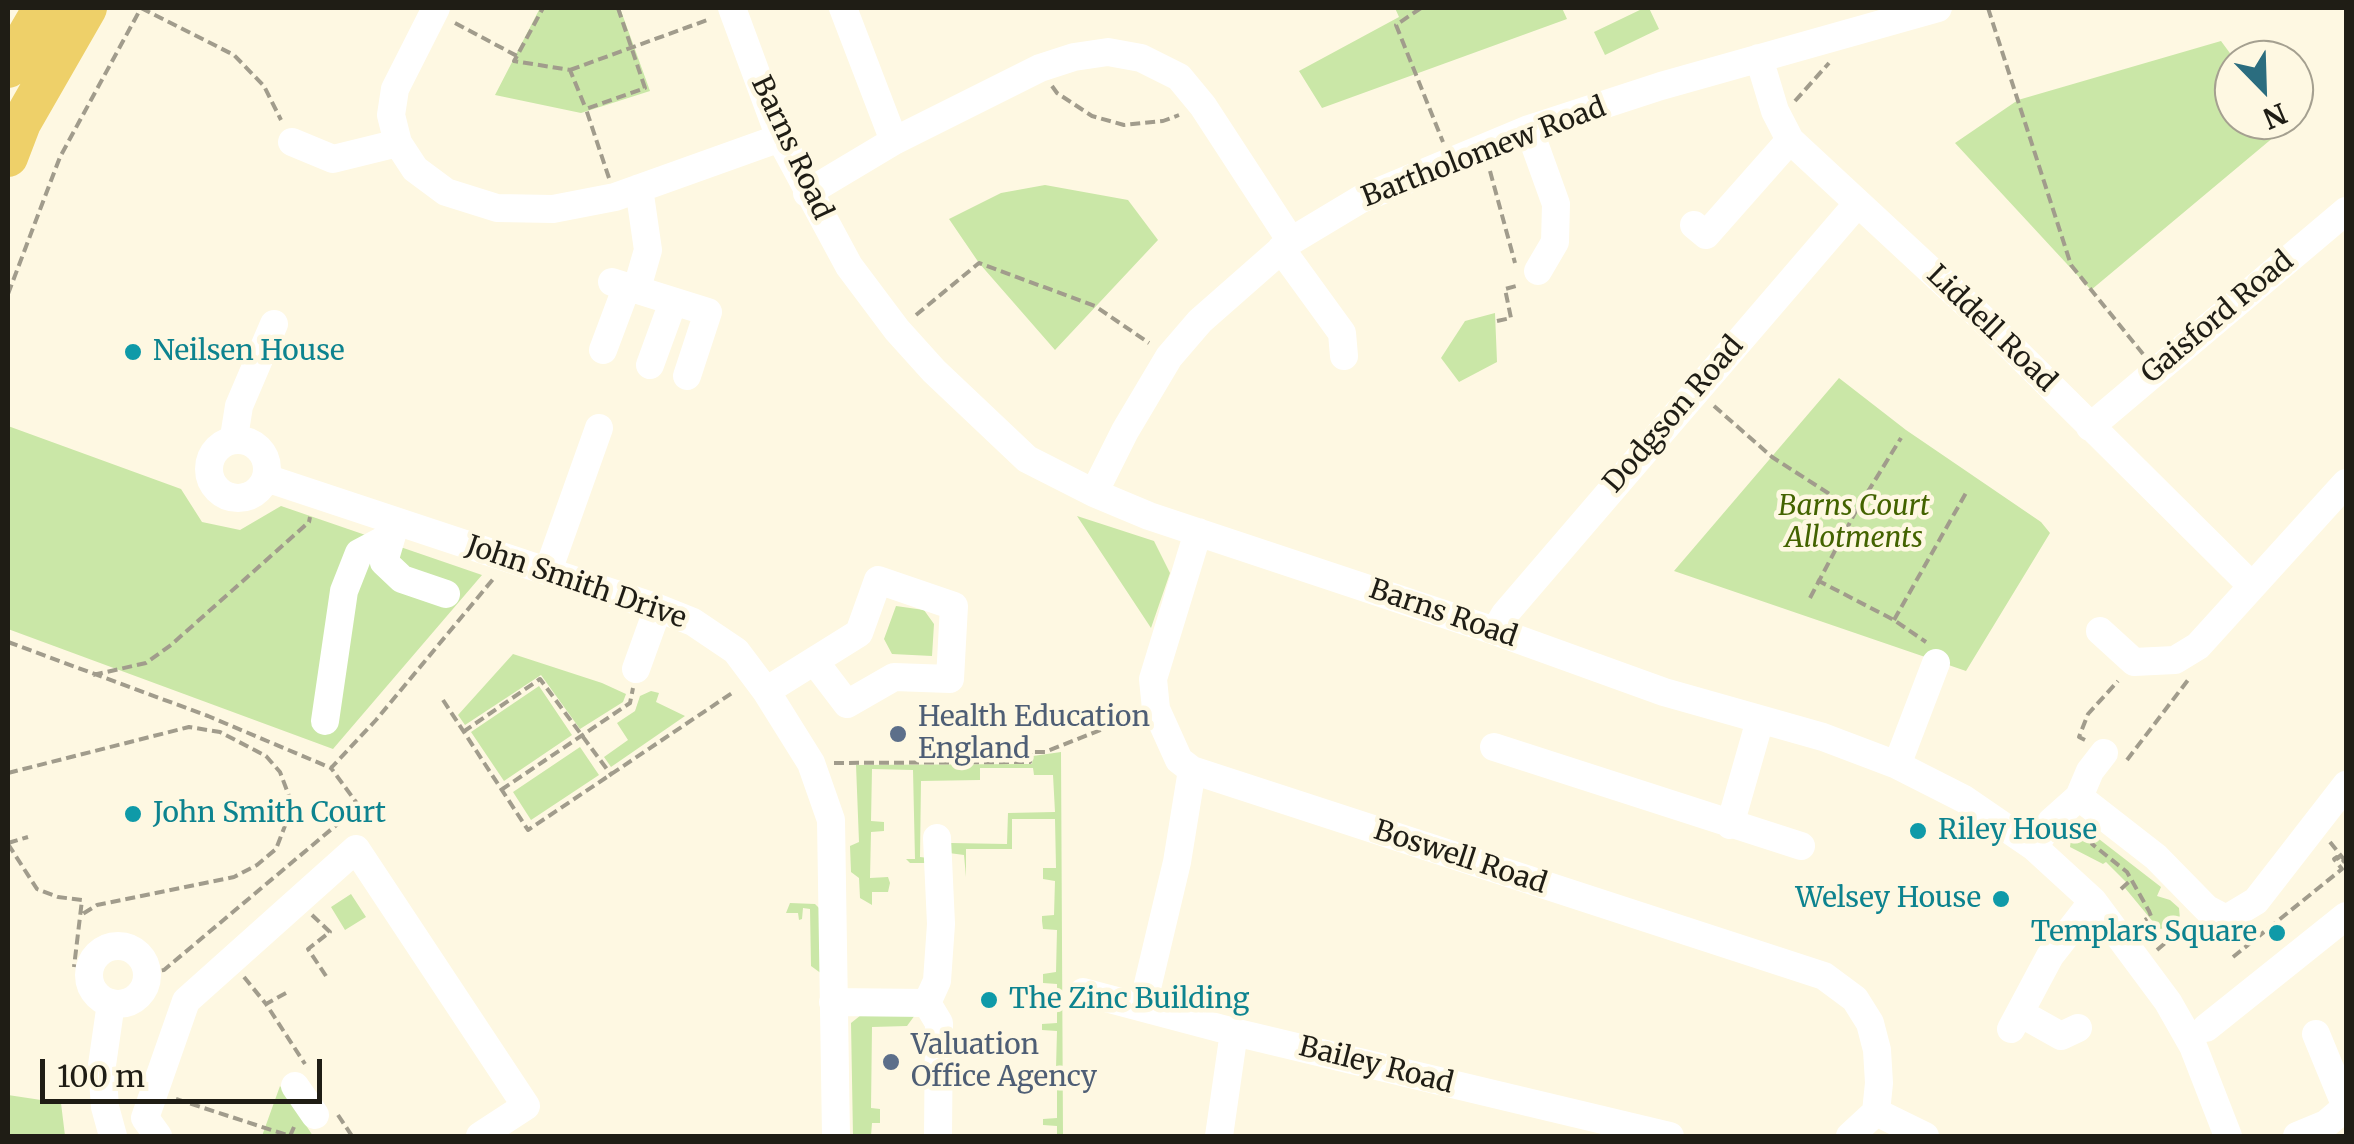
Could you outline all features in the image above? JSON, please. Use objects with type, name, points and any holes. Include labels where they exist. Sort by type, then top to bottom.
[{"type":"highway","points":[[8,68],[43,8]]},
{"type":"highway","points":[[8,157],[21,123],[87,8]]},
{"type":"street","points":[[843,8],[894,142]]},
{"type":"street","name":"Bartholomew Road","points":[[1094,493],[1169,357],[1226,296],[1286,245],[1360,199],[1529,129],[1938,8]]},
{"type":"street","points":[[435,10],[395,89],[391,116],[398,143],[415,169],[446,192],[497,208],[552,209],[627,193],[780,138]]},
{"type":"street","name":"Barns Road","points":[[733,10],[780,138],[848,266],[897,330],[982,420],[1027,459],[1094,493],[1198,532],[1664,692],[1824,737],[1964,798],[2034,847],[2093,901],[2142,964],[2193,1046],[2228,1136]]},
{"type":"street","points":[[807,193],[894,142],[1040,68],[1108,52],[1141,58],[1179,77],[1203,106],[1342,333],[1344,356]]},
{"type":"street","points":[[1694,225],[1706,235],[1784,130],[1759,58]]},
{"type":"street","points":[[1529,129],[1556,204],[1555,242],[1538,271]]},
{"type":"street","name":"Liddell Road","points":[[1784,130],[2251,585]]},
{"type":"street","points":[[292,142],[333,159],[398,143]]},
{"type":"street","points":[[603,350],[625,285],[648,250],[627,193]]},
{"type":"street","name":"Dodgson Road","points":[[1495,631],[1505,614],[1858,203]]},
{"type":"street","name":"Gaisford Road","points":[[2090,427],[2346,211]]},
{"type":"street","points":[[625,285],[708,312],[686,376]]},
{"type":"street","points":[[650,364],[673,302]]},
{"type":"street","points":[[236,439],[239,406],[274,324]]},
{"type":"street","points":[[548,571],[599,428]]},
{"type":"street","points":[[236,439],[259,448],[268,466],[266,478],[254,494],[233,509],[208,471],[215,451],[236,439]]},
{"type":"street","name":"John Smith Drive","points":[[266,478],[394,529],[548,571],[658,608],[694,622],[736,651],[811,763],[830,820],[836,1136]]},
{"type":"street","points":[[2100,631],[2134,662],[2175,660],[2198,646],[2346,483]]},
{"type":"street","points":[[394,529],[384,562],[402,579],[446,594]]},
{"type":"street","points":[[325,722],[344,591],[358,553],[394,529]]},
{"type":"street","points":[[1143,1005],[1177,862],[1192,770],[1179,760],[1156,709],[1153,679],[1198,532]]},
{"type":"street","points":[[761,684],[815,662],[858,633],[878,580],[954,606],[950,678],[894,677],[848,704],[815,662]]},
{"type":"street","points":[[636,670],[658,608]]},
{"type":"street","points":[[1897,766],[1936,663]]},
{"type":"street","points":[[1730,825],[1760,720]]},
{"type":"street","points":[[1494,747],[1800,846]]},
{"type":"street","points":[[2034,847],[2052,822],[2079,797],[2090,772],[2116,757]]},
{"type":"street","name":"Boswell Road","points":[[1192,770],[1824,976],[1855,999],[1870,1023],[1879,1083],[1876,1112]]},
{"type":"street","points":[[2079,797],[2156,857],[2217,914],[2256,901],[2342,784]]},
{"type":"street","points":[[927,1003],[937,981],[941,924],[938,838]]},
{"type":"street","points":[[158,1136],[145,1118],[186,1002],[356,849],[526,1106],[480,1136]]},
{"type":"street","points":[[2078,1028],[2062,1036],[2016,1021],[2050,956],[2093,901]]},
{"type":"street","points":[[2346,916],[2208,1033],[2346,929]]},
{"type":"street","points":[[124,946],[142,958],[147,975],[145,987],[126,1003],[111,1003],[92,988],[92,962],[108,947],[124,946]]},
{"type":"street","points":[[147,975],[186,1002]]},
{"type":"street","name":"Bailey Road","points":[[1083,992],[1670,1136]]},
{"type":"street","points":[[833,1002],[927,1003]]},
{"type":"street","points":[[111,1003],[102,1065],[105,1107],[113,1136]]},
{"type":"street","points":[[927,1003],[940,1023],[938,1136]]},
{"type":"street","points":[[1218,1136],[1234,1032]]},
{"type":"street","points":[[2298,1136],[2326,1124],[2346,1107],[2316,1034]]},
{"type":"street","points":[[296,1086],[315,1115]]},
{"type":"street","points":[[1850,1136],[1876,1112],[1925,1136]]},
{"type":"path","points":[[8,294],[60,158],[141,8],[234,55],[264,86],[292,142]]},
{"type":"path","points":[[543,8],[514,60],[570,70],[733,10]]},
{"type":"path","points":[[586,109],[645,88],[618,8]]},
{"type":"path","points":[[1421,8],[1396,26],[1450,160]]},
{"type":"path","points":[[1988,8],[2071,265],[2156,369]]},
{"type":"path","points":[[435,10],[517,56]]},
{"type":"path","points":[[1784,130],[1871,26]]},
{"type":"path","points":[[1040,68],[1057,93],[1092,116],[1124,125],[1164,121],[1203,106]]},
{"type":"path","points":[[570,70],[627,193]]},
{"type":"path","points":[[1480,148],[1496,184],[1520,285],[1505,289],[1511,318],[1497,321]]},
{"type":"path","points":[[897,330],[980,263],[1096,306],[1169,357]]},
{"type":"path","points":[[1696,390],[1772,457],[1856,510]]},
{"type":"path","points":[[1810,598],[1856,510],[1901,438]]},
{"type":"path","points":[[1894,620],[1966,493]]},
{"type":"path","points":[[8,642],[93,675],[146,663],[309,522],[317,497]]},
{"type":"path","points":[[1817,580],[1894,620],[1935,648],[1936,663]]},
{"type":"path","points":[[2134,662],[2088,714],[2080,737],[2116,757],[2194,675]]},
{"type":"path","points":[[501,790],[630,703],[636,670]]},
{"type":"path","points":[[462,732],[540,679],[611,775]]},
{"type":"path","points":[[443,700],[528,830],[761,684]]},
{"type":"path","points":[[811,763],[1030,762],[1031,752],[1045,752],[1156,709]]},
{"type":"path","points":[[8,773],[189,727],[220,732],[266,756],[280,772],[292,804],[276,849],[258,865],[234,877],[97,905],[81,915]]},
{"type":"path","points":[[943,762],[943,755],[957,755]]},
{"type":"path","points":[[147,975],[164,970],[359,806],[330,768]]},
{"type":"path","points":[[2104,817],[2092,844],[2127,872],[2149,912],[2145,920]]},
{"type":"path","points":[[28,837],[8,844],[37,889],[82,900],[74,967]]},
{"type":"path","points":[[2233,956],[2342,869],[2334,859],[2337,857],[2342,863],[2345,860]]},
{"type":"path","points":[[2121,889],[2131,880]]},
{"type":"path","points":[[298,902],[330,932],[308,949],[326,976]]},
{"type":"path","points":[[2142,964],[2217,914]]},
{"type":"path","points":[[225,967],[248,979],[266,1004]]},
{"type":"path","points":[[154,1092],[290,1136]]},
{"type":"green space","points":[[540,8],[620,8],[650,91],[581,113],[495,95]]},
{"type":"green space","points":[[1395,8],[1562,8],[1567,19],[1322,108],[1299,71],[1399,17]]},
{"type":"green space","points":[[1649,8],[1659,29],[1605,55],[1594,32]]},
{"type":"green space","points":[[2214,43],[2214,140],[2270,140],[2091,290],[1955,143],[2018,100]]},
{"type":"green space","points":[[1045,185],[1128,200],[1158,240],[1055,350],[979,263],[949,219],[1001,193]]},
{"type":"green space","points":[[1495,313],[1497,362],[1459,382],[1441,358],[1465,321]]},
{"type":"green space","name":"Barns Court Allotments","points":[[1839,378],[1906,430],[2041,522],[2050,533],[1966,671],[1674,571]]},
{"type":"green space","points":[[8,426],[181,489],[202,522],[240,530],[281,506],[482,575],[333,749],[8,629]]},
{"type":"green space","points":[[1077,516],[1154,541],[1170,573],[1151,628]]},
{"type":"green space","points":[[896,606],[924,610],[934,624],[932,656],[892,654],[884,639]]},
{"type":"green space","points":[[513,654],[602,683],[626,694],[623,702],[580,729],[541,675],[465,725],[458,715]]},
{"type":"green space","points":[[539,686],[572,735],[504,781],[471,732]]},
{"type":"green space","points":[[651,691],[659,693],[656,702],[685,716],[611,767],[604,757],[628,740],[617,723],[635,711],[640,696]]},
{"type":"green space","points":[[580,747],[599,775],[531,820],[513,792]]},
{"type":"green space","points":[[1061,752],[1063,1136],[1057,1136],[1057,1126],[1043,1125],[1043,1119],[1057,1118],[1057,1077],[1040,1076],[1040,1069],[1056,1068],[1057,1031],[1042,1030],[1042,1024],[1057,1023],[1057,984],[1043,983],[1043,974],[1056,972],[1057,930],[1043,929],[1042,921],[1042,916],[1054,915],[1055,881],[1043,879],[1043,868],[1056,868],[1055,819],[1012,819],[1012,849],[966,849],[966,877],[964,855],[949,853],[951,843],[1007,844],[1008,813],[1055,812],[1053,775],[1034,775],[1033,768],[980,768],[980,780],[921,781],[920,857],[929,858],[929,863],[910,863],[906,859],[915,859],[913,770],[872,769],[871,821],[884,822],[884,831],[871,832],[870,878],[888,877],[890,883],[888,892],[872,892],[872,905],[860,898],[859,878],[851,872],[850,846],[859,842],[856,765],[1032,764],[1033,756]]},
{"type":"green space","points":[[2086,829],[2161,887],[2157,896],[2179,908],[2176,927],[2159,929],[2125,888],[2128,884],[2106,862],[2070,847],[2072,832]]},
{"type":"green space","points":[[351,894],[366,917],[345,930],[331,907]]},
{"type":"green space","points":[[790,903],[815,904],[823,912],[822,974],[811,966],[810,909],[803,908],[799,920],[798,913],[786,913]]},
{"type":"green space","points":[[861,1015],[915,1015],[907,1026],[872,1027],[871,1108],[880,1109],[880,1123],[872,1123],[871,1136],[853,1136],[851,1023]]},
{"type":"green space","points":[[280,1086],[313,1136],[262,1136]]},
{"type":"green space","points":[[8,1095],[61,1103],[65,1136],[8,1136]]},
{"type":"place","name":"Neilsen House","points":[[133,352]]},
{"type":"place","name":"Health Education England","points":[[898,734]]},
{"type":"place","name":"John Smith Court","points":[[133,814]]},
{"type":"place","name":"Riley House","points":[[1918,831]]},
{"type":"place","name":"Welsey House","points":[[2001,899]]},
{"type":"place","name":"Templars Square","points":[[2277,933]]},
{"type":"place","name":"The Zinc Building","points":[[989,1000]]},
{"type":"place","name":"Valuation Office Agency","points":[[891,1062]]}]
